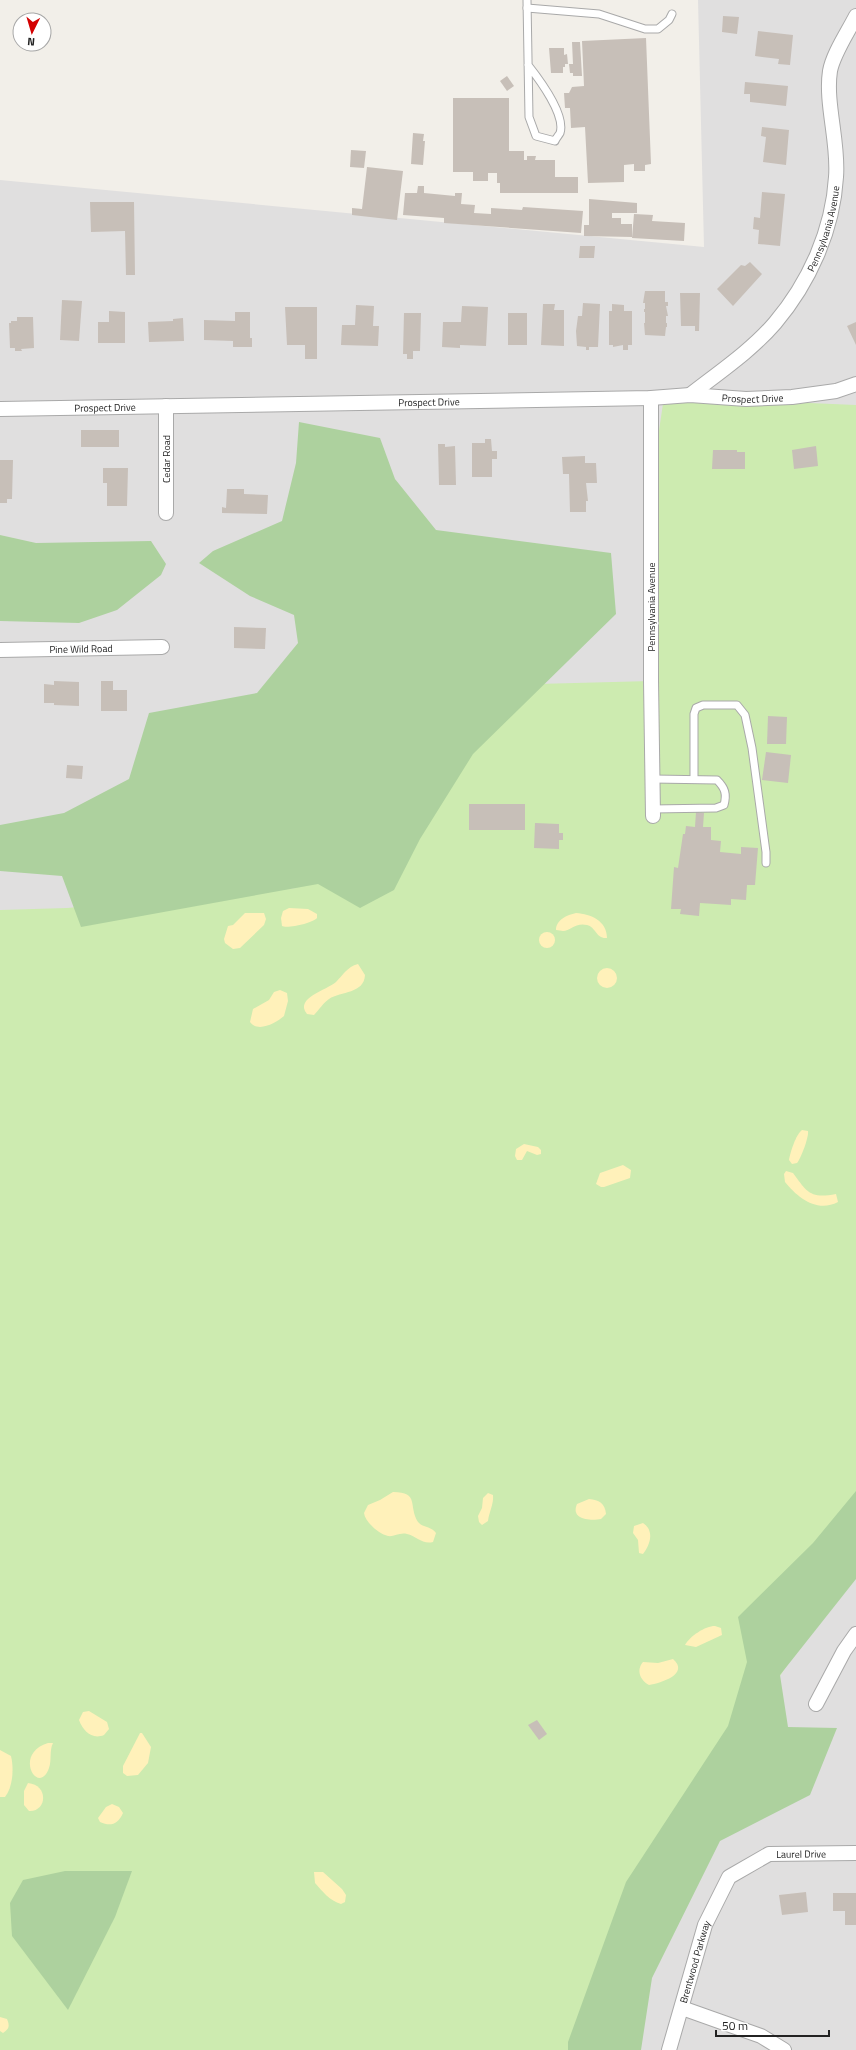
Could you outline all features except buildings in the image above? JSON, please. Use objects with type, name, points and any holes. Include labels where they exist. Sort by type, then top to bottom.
[{"type":"street","name":"Pennsylvania Avenue","points":[[690,396],[737,358],[775,323],[799,291],[817,256],[829,218],[836,177],[835,134],[831,100],[830,71],[856,16]]},
{"type":"street","name":"Prospect Drive","points":[[0,409],[651,398],[690,396],[746,399],[792,397],[836,390],[856,384]]},
{"type":"street","name":"Pennsylvania Avenue","points":[[651,398],[653,812]]},
{"type":"street","name":"Cedar Road","points":[[166,406],[166,513]]},
{"type":"street","name":"Pine Wild Road","points":[[0,650],[162,647]]},
{"type":"street","points":[[816,1704],[844,1652],[856,1634]]},
{"type":"street","name":"Laurel Drive","points":[[729,1877],[769,1854],[856,1854]]},
{"type":"street","name":"Brentwood Parkway","points":[[669,2050],[705,1925],[729,1877]]},
{"type":"street","points":[[682,2008],[761,2036],[784,2050]]},
{"type":"lane","points":[[527,0],[527,8],[528,65],[529,117],[536,136],[555,140],[560,132],[560,118],[551,99],[528,65]]},
{"type":"lane","points":[[527,8],[599,14],[646,29],[658,29],[669,20],[672,14]]},
{"type":"lane","points":[[694,779],[694,714],[696,708],[703,705],[737,705],[745,715],[752,748],[766,852],[766,862]]},
{"type":"lane","points":[[652,779],[716,780],[724,787],[726,797],[724,805],[708,809],[653,812]]},
{"type":"shaded area","points":[[698,0],[856,0],[856,2050],[0,2050],[0,180],[704,247]]},
{"type":"green space","points":[[664,397],[856,405],[856,1557],[752,1720],[647,1973],[633,2050],[0,2050],[0,910],[67,908],[296,888],[320,780],[495,685],[651,681],[651,484]]},
{"type":"green space","points":[[299,422],[380,438],[395,479],[436,530],[611,553],[616,614],[473,754],[420,839],[394,890],[360,908],[318,884],[81,927],[62,876],[0,871],[0,825],[64,813],[129,779],[149,713],[257,693],[298,643],[294,615],[250,596],[199,563],[213,551],[282,521],[296,463]]},
{"type":"green space","points":[[0,535],[36,543],[151,541],[166,564],[161,575],[117,610],[79,623],[0,621]]},
{"type":"green space","points":[[856,1491],[856,1579],[780,1675],[788,1727],[837,1728],[810,1795],[720,1841],[652,1978],[641,2050],[568,2050],[568,2042],[626,1882],[728,1726],[747,1662],[738,1617],[813,1543]]},
{"type":"green space","points":[[65,1871],[132,1871],[115,1917],[68,2010],[12,1936],[10,1903],[23,1880]]},
{"type":"sand","points":[[289,908],[308,909],[317,914],[317,918],[311,922],[300,925],[289,927],[282,926],[281,918],[283,911]]},
{"type":"sand","points":[[245,913],[264,913],[266,919],[264,925],[240,948],[233,949],[225,943],[224,939],[228,926],[233,925]]},
{"type":"sand","points":[[576,913],[592,917],[601,923],[606,932],[607,938],[600,937],[590,926],[583,924],[566,931],[556,930],[556,926],[560,921],[569,915]]},
{"type":"sand","points":[[547,932],[553,934],[555,940],[553,946],[547,948],[541,946],[539,940],[541,934]]},
{"type":"sand","points":[[358,964],[365,975],[361,986],[329,999],[314,1015],[307,1014],[304,1008],[308,999],[332,985],[348,969]]},
{"type":"sand","points":[[607,968],[614,971],[617,978],[614,985],[607,988],[600,985],[597,978],[600,971]]},
{"type":"sand","points":[[280,990],[287,993],[288,1001],[284,1016],[267,1026],[258,1027],[253,1025],[250,1022],[253,1009],[269,1000],[274,992]]},
{"type":"sand","points":[[802,1130],[808,1131],[806,1142],[801,1157],[797,1163],[792,1164],[789,1160],[791,1153],[796,1139]]},
{"type":"sand","points":[[524,1144],[538,1147],[541,1150],[541,1154],[537,1155],[527,1151],[522,1160],[517,1160],[515,1156],[516,1149]]},
{"type":"sand","points":[[623,1165],[631,1170],[630,1178],[604,1187],[596,1184],[600,1173]]},
{"type":"sand","points":[[786,1171],[793,1173],[806,1189],[815,1195],[820,1196],[836,1194],[838,1202],[823,1206],[808,1202],[790,1188],[785,1182],[784,1174]]},
{"type":"sand","points":[[393,1492],[407,1494],[410,1497],[418,1522],[432,1529],[436,1533],[433,1542],[429,1543],[404,1534],[393,1536],[384,1535],[370,1524],[364,1513],[368,1505]]},
{"type":"sand","points":[[488,1493],[493,1495],[493,1502],[488,1521],[482,1525],[479,1522],[478,1516],[482,1508],[483,1498]]},
{"type":"sand","points":[[589,1499],[599,1501],[603,1505],[606,1514],[601,1519],[587,1519],[576,1513],[577,1504]]},
{"type":"sand","points":[[643,1523],[649,1530],[650,1538],[648,1546],[643,1554],[639,1553],[638,1540],[633,1533],[634,1526]]},
{"type":"sand","points":[[711,1626],[721,1628],[722,1635],[696,1647],[685,1645],[690,1638],[698,1632]]},
{"type":"sand","points":[[673,1659],[677,1664],[678,1669],[672,1677],[649,1685],[641,1678],[639,1671],[643,1662],[658,1663]]},
{"type":"sand","points":[[89,1711],[107,1722],[109,1729],[104,1735],[96,1736],[88,1734],[83,1728],[79,1720],[83,1712]]},
{"type":"sand","points":[[140,1733],[142,1733],[151,1747],[148,1763],[138,1775],[127,1776],[123,1773],[123,1766]]},
{"type":"sand","points":[[48,1743],[53,1743],[50,1765],[45,1776],[40,1778],[35,1776],[31,1770],[30,1763],[37,1748]]},
{"type":"sand","points":[[0,1750],[11,1756],[12,1761],[13,1772],[11,1783],[5,1797],[0,1797]]},
{"type":"sand","points":[[28,1783],[40,1788],[43,1798],[39,1807],[35,1810],[29,1811],[24,1805],[24,1791]]},
{"type":"sand","points":[[112,1804],[119,1807],[123,1813],[119,1820],[114,1824],[104,1824],[100,1822],[98,1818],[106,1807]]},
{"type":"sand","points":[[314,1872],[323,1872],[342,1889],[346,1895],[345,1902],[341,1904],[337,1903],[326,1895],[315,1883]]},
{"type":"sand","points":[[0,2017],[7,2019],[8,2024],[8,2029],[3,2033],[0,2031]]}]
